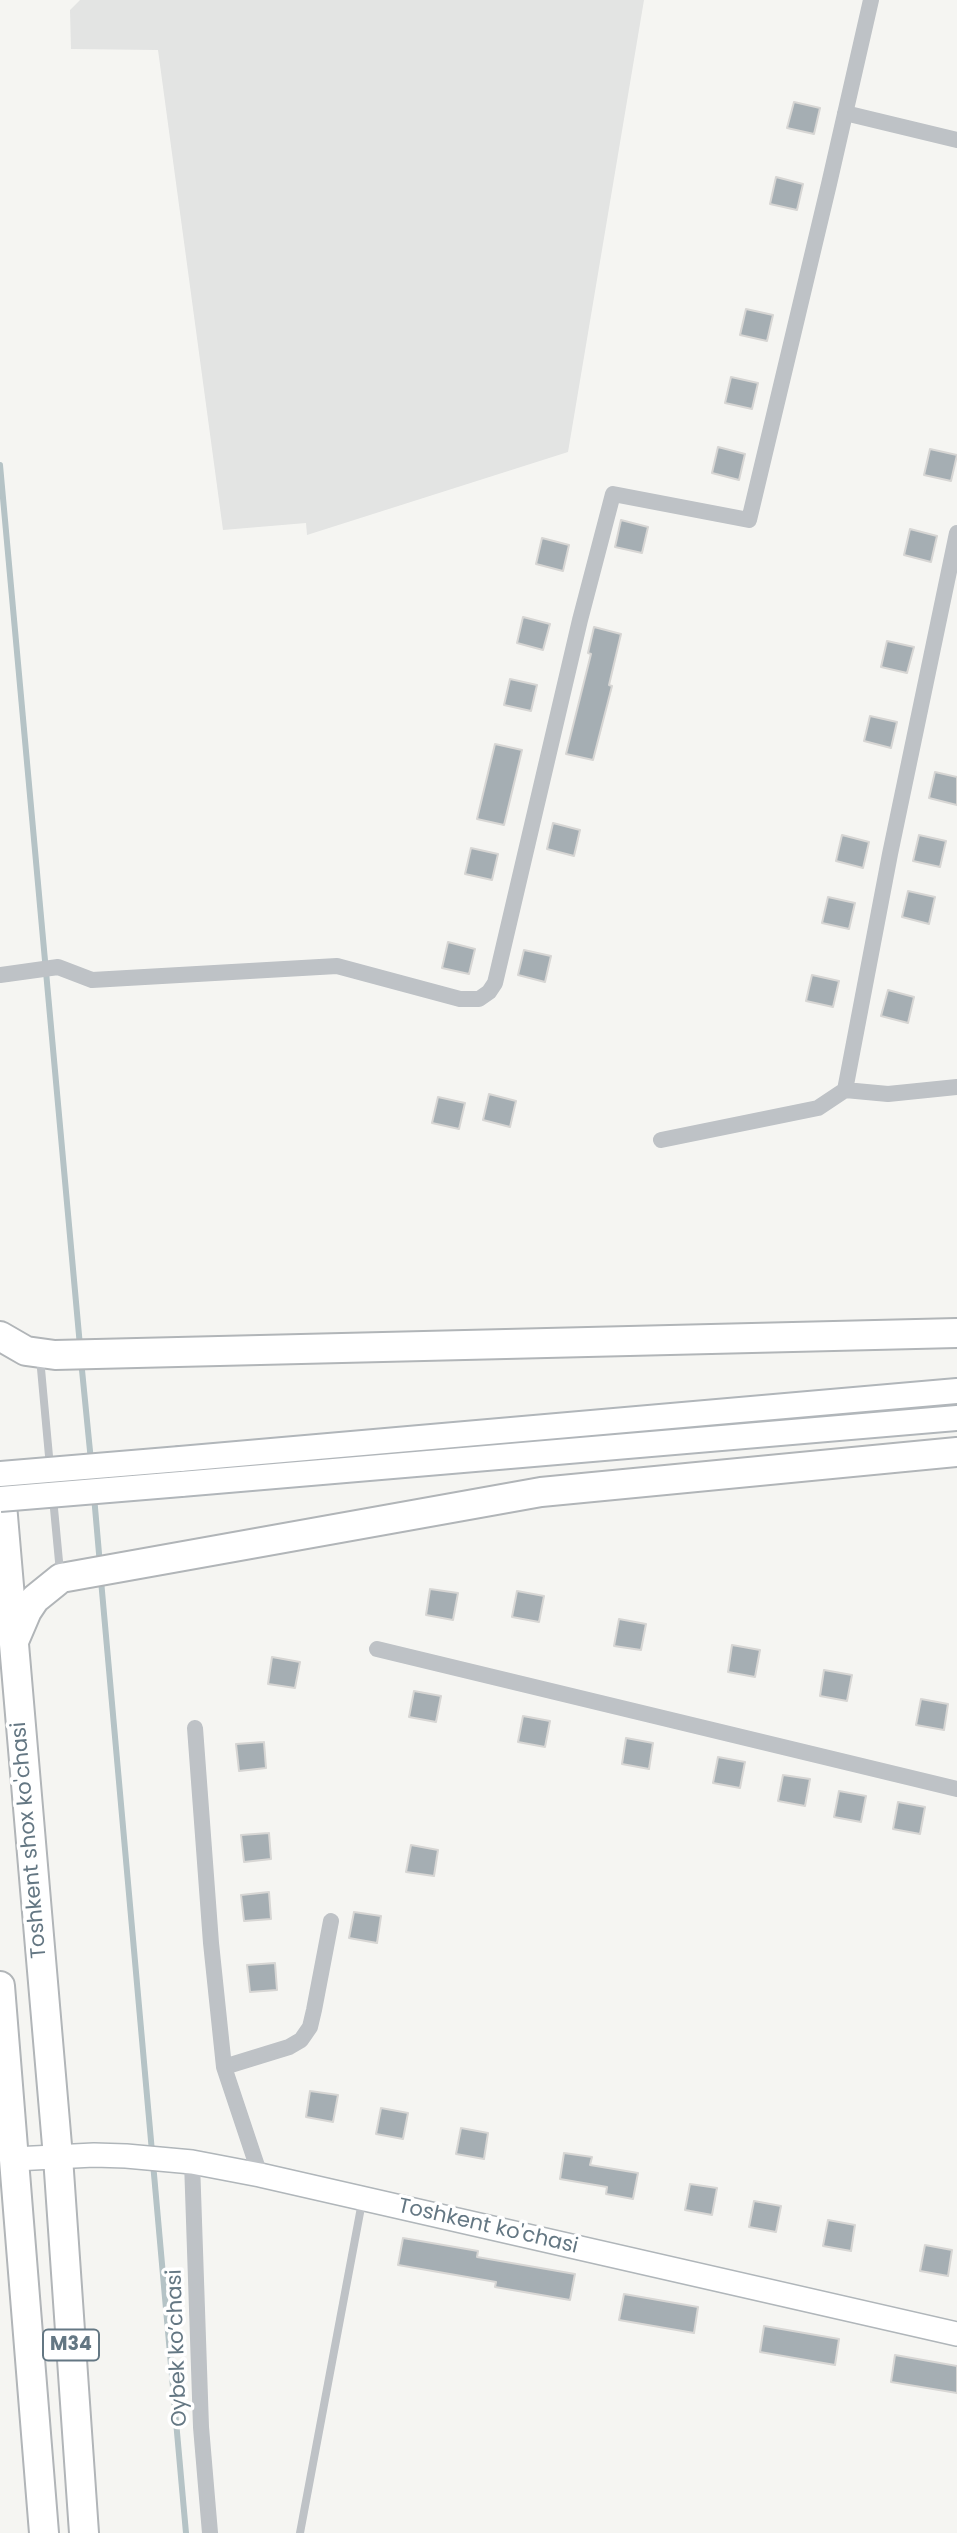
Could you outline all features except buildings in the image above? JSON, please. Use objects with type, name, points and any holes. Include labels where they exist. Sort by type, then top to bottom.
[{"type":"highway","points":[[0,1336],[26,1351],[47,1354],[104,1354],[957,1333]]},
{"type":"highway","points":[[13,1646],[21,1622],[35,1599],[68,1577],[541,1492],[957,1452]]},
{"type":"highway","name":"Toshkent shox ko'chasi","points":[[0,1481],[58,2157]]},
{"type":"highway","name":"M34","points":[[0,1986],[44,2533]]},
{"type":"highway","name":"M34","points":[[58,2157],[84,2533]]},
{"type":"main road","points":[[0,1474],[957,1391]]},
{"type":"main road","points":[[0,1499],[957,1418]]},
{"type":"street","points":[[0,975],[58,967],[92,980],[337,966],[460,999],[479,999],[489,992],[495,983],[580,620],[613,494],[749,520],[871,0]]},
{"type":"street","points":[[845,113],[957,140]]},
{"type":"street","points":[[845,1090],[890,854],[957,533]]},
{"type":"street","points":[[661,1140],[818,1108],[845,1090],[888,1094],[957,1087]]},
{"type":"street","points":[[377,1649],[957,1789]]},
{"type":"street","points":[[195,1728],[211,1943],[224,2067],[260,2175]]},
{"type":"street","points":[[224,2067],[289,2047],[301,2040],[310,2027],[331,1921]]},
{"type":"street","name":"Toshkent ko'chasi","points":[[14,2159],[126,2156],[181,2161],[260,2175],[957,2334]]},
{"type":"street","name":"Oybek ko’chasi","points":[[181,2161],[210,2533]]},
{"type":"lane","points":[[47,1354],[51,1474]]},
{"type":"lane","points":[[52,1487],[68,1577]]},
{"type":"lane","points":[[300,2533],[362,2198]]},
{"type":"shaded area","points":[[80,0],[644,0],[568,452],[307,535],[306,523],[223,530],[158,50],[71,49],[70,10]]},
{"type":"waterway","points":[[0,465],[80,1346]]},
{"type":"waterway","points":[[81,1360],[91,1461]]},
{"type":"waterway","points":[[94,1496],[100,1565]]},
{"type":"waterway","points":[[101,1580],[186,2533]]}]
